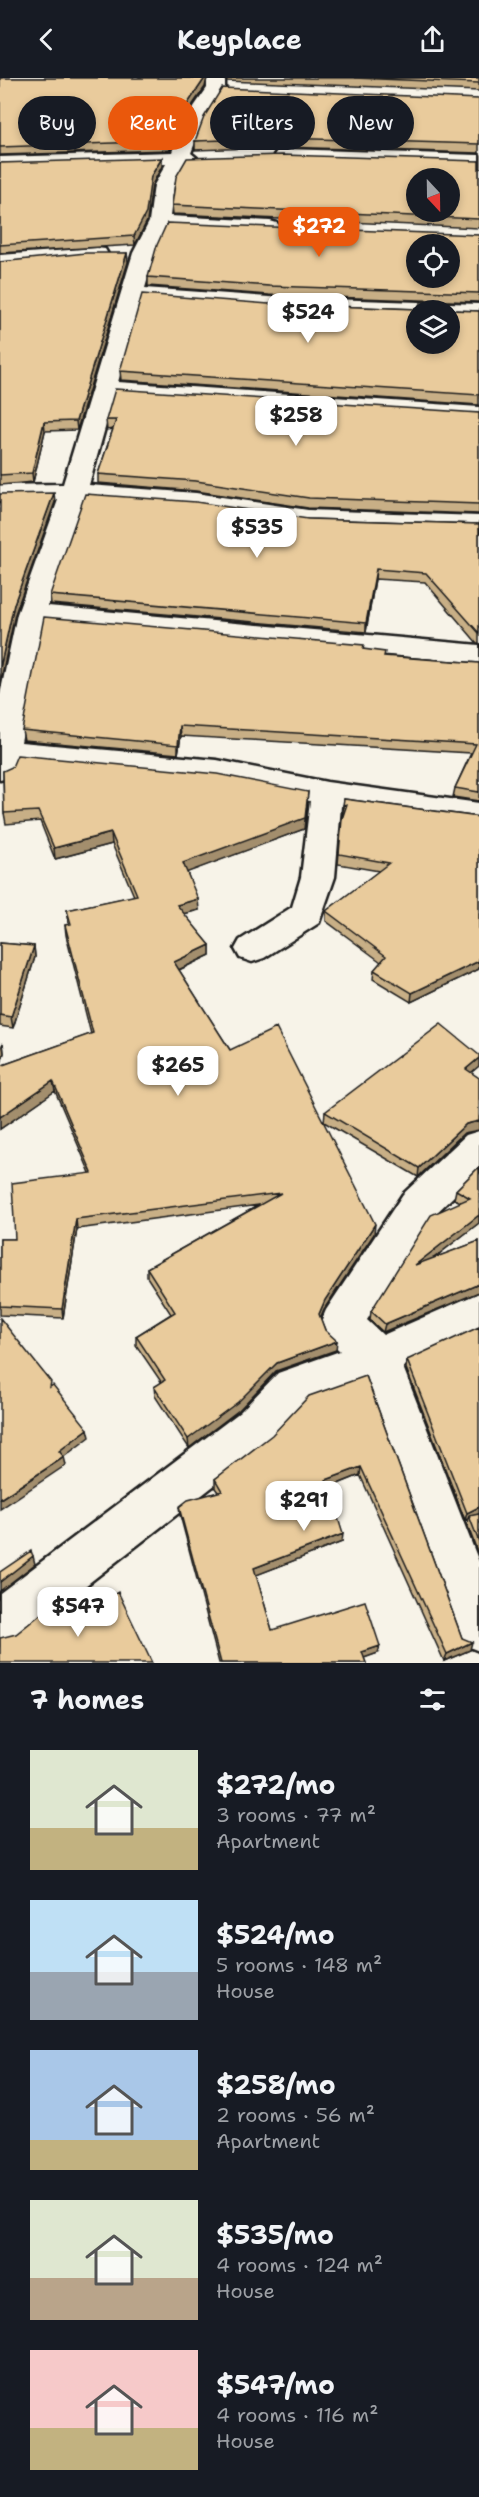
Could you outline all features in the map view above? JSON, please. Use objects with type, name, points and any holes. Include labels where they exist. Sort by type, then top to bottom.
[{"type":"street","points":[[223,85],[192,124],[190,158],[164,185],[159,222],[144,254],[74,492],[31,614],[2,760],[217,771],[327,793],[479,814]]},
{"type":"street","points":[[270,156],[479,160]]},
{"type":"street","points":[[0,163],[190,158]]},
{"type":"street","points":[[159,222],[289,228]]},
{"type":"street","points":[[0,262],[87,254],[144,254]]},
{"type":"street","points":[[133,294],[269,304],[479,311]]},
{"type":"street","points":[[105,388],[479,414]]},
{"type":"street","points":[[0,493],[74,492],[195,501],[308,518],[479,524]]},
{"type":"street","points":[[31,614],[479,654]]},
{"type":"street","points":[[252,949],[307,914],[318,877],[327,793]]},
{"type":"street","points":[[479,1147],[417,1206],[342,1324],[378,1358],[447,1536],[479,1627]]},
{"type":"street","points":[[0,1622],[255,1427],[293,1387],[378,1358],[479,1312]]},
{"type":"building","points":[[0,78],[205,78],[193,96],[108,96],[108,143],[96,144],[96,96],[18,96],[18,146],[0,147]]},
{"type":"building","points":[[354,78],[479,78],[479,83]]},
{"type":"building","points":[[222,88],[409,96],[327,96],[327,139],[315,139],[315,96],[217,96]]},
{"type":"building","points":[[414,96],[479,99],[479,144],[414,142]]},
{"type":"building","points":[[210,107],[210,140],[198,141],[198,133]]},
{"type":"building","points":[[282,155],[479,161],[479,219],[460,218],[460,168],[406,168],[406,216],[172,205],[176,177],[187,158]]},
{"type":"building","points":[[162,158],[151,176],[146,213],[134,236],[0,245],[0,163]]},
{"type":"building","points":[[167,223],[453,234],[406,234],[406,288],[460,288],[460,234],[479,235],[479,293],[269,286],[148,277],[157,245]]},
{"type":"building","points":[[86,253],[127,253],[76,421],[44,422],[32,473],[0,475],[0,262]]},
{"type":"building","points":[[142,294],[269,304],[406,309],[406,354],[460,354],[460,310],[479,311],[479,395],[120,371]]},
{"type":"building","points":[[115,389],[479,413],[479,504],[309,498],[196,481],[98,474],[116,420],[106,420]]},
{"type":"building","points":[[54,493],[14,604],[0,668],[0,494]]},
{"type":"building","points":[[85,494],[196,502],[308,519],[479,524],[479,633],[426,573],[376,569],[366,623],[50,595]]},
{"type":"building","points":[[44,617],[364,645],[363,649],[385,652],[384,656],[479,663],[479,792],[455,788],[476,744],[180,726],[178,745],[22,730]]},
{"type":"building","points":[[17,755],[217,774],[308,792],[305,818],[183,863],[198,899],[177,905],[210,945],[174,962],[230,1050],[276,1028],[375,1224],[325,1300],[319,1314],[325,1330],[337,1341],[277,1363],[238,1402],[188,1439],[154,1387],[165,1380],[136,1336],[175,1312],[147,1268],[281,1193],[76,1219],[62,1309],[0,1306],[0,1239],[15,1239],[12,1183],[92,1173],[53,1081],[0,1117],[0,1066],[93,1033],[65,925],[71,924],[67,910],[137,895],[111,833],[54,848],[38,811],[4,813],[3,771],[12,767]]},
{"type":"building","points":[[344,799],[479,817],[479,961],[412,993],[374,970],[386,956],[326,911],[389,863],[339,854],[342,819],[347,804],[343,805]]},
{"type":"building","points":[[0,943],[34,946],[11,1017],[0,1015]]},
{"type":"building","points":[[441,1024],[479,1055],[479,1058],[466,1069],[479,1078],[479,1121],[466,1124],[419,1168],[325,1112]]},
{"type":"building","points":[[479,1167],[479,1215],[415,1265],[479,1241],[479,1284],[385,1324],[371,1311],[431,1215],[470,1198],[456,1190]]},
{"type":"building","points":[[0,1318],[51,1382],[50,1387],[53,1385],[88,1429],[59,1451],[64,1457],[0,1499]]},
{"type":"building","points":[[479,1327],[479,1507],[467,1513],[407,1360]]},
{"type":"building","points":[[366,1376],[462,1638],[472,1642],[447,1654],[361,1467],[326,1480],[343,1534],[254,1568],[272,1630],[365,1601],[380,1646],[362,1652],[366,1663],[221,1663],[179,1507],[188,1500],[222,1491],[215,1479],[272,1435],[309,1396]]},
{"type":"building","points":[[479,1514],[479,1542],[469,1516]]},
{"type":"building","points":[[31,1551],[33,1556],[0,1582],[0,1572]]},
{"type":"building","points":[[118,1592],[152,1663],[0,1663],[0,1638],[16,1634],[55,1603],[65,1623]]}]
